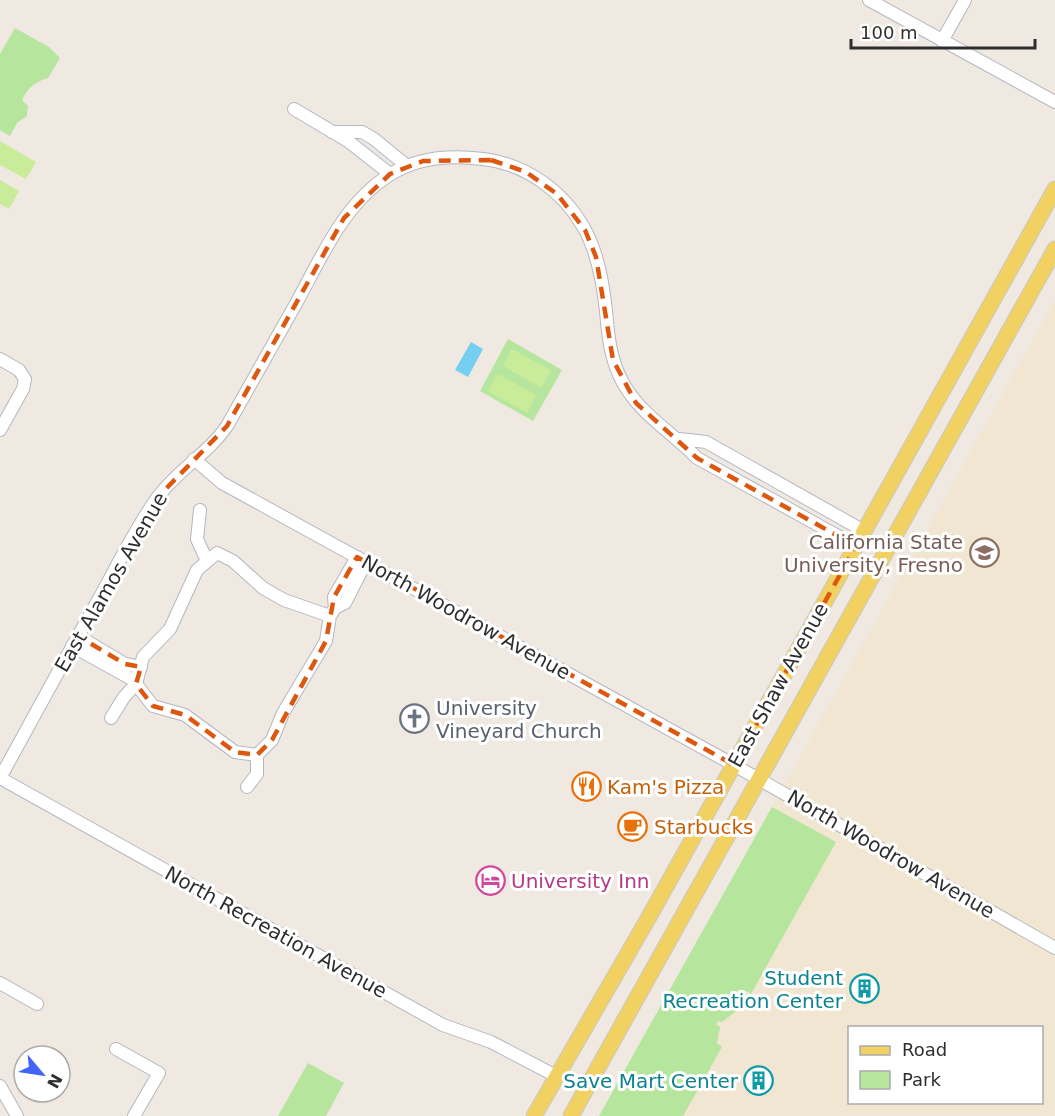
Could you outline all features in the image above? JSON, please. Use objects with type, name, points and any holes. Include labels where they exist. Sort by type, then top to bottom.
[{"type":"main road","name":"East Shaw Avenue","points":[[534,1116],[734,765],[1055,189]]},
{"type":"main road","name":"East Shaw Avenue","points":[[571,1116],[1055,249]]},
{"type":"street","points":[[869,0],[1055,102]]},
{"type":"street","points":[[942,41],[965,0]]},
{"type":"street","points":[[294,109],[359,149],[390,174]]},
{"type":"street","points":[[332,132],[362,132],[407,166]]},
{"type":"street","name":"East Alamos Avenue","points":[[0,778],[154,503],[172,478],[218,439],[227,426],[352,208],[372,187],[390,174],[407,166],[441,158],[466,157],[491,160],[526,172],[557,194],[573,211],[585,230],[596,257],[609,340],[620,377],[636,403],[679,439],[697,458],[856,546]]},
{"type":"street","points":[[0,359],[24,376],[23,389],[0,430]]},
{"type":"street","points":[[679,439],[706,442],[864,531]]},
{"type":"street","name":"North Woodrow Avenue","points":[[195,459],[222,483],[760,779],[1055,948]]},
{"type":"street","points":[[200,510],[197,539],[207,561]]},
{"type":"street","points":[[111,718],[136,683],[143,657],[171,628],[197,570],[217,553],[233,561],[263,588],[285,600],[333,612]]},
{"type":"street","points":[[247,787],[257,774],[257,755],[272,740],[283,713],[326,641],[333,612],[345,603],[362,560]]},
{"type":"street","points":[[75,641],[125,664],[141,667]]},
{"type":"street","points":[[75,641],[136,683],[153,706],[184,715],[235,752],[257,755]]},
{"type":"street","name":"North Recreation Avenue","points":[[0,778],[443,1024],[491,1042],[556,1076]]},
{"type":"street","points":[[0,983],[37,1004]]},
{"type":"street","points":[[116,1049],[159,1073],[134,1116]]},
{"type":"street","points":[[0,1086],[17,1116]]},
{"type":"highlighted area","points":[[491,160],[526,172],[557,194],[585,230],[596,257],[613,360],[636,403],[697,458],[856,546],[734,765],[357,557],[334,597],[326,641],[272,740],[257,755],[235,752],[185,715],[153,706],[136,684],[141,667],[125,664],[78,636],[157,498],[227,426],[344,218],[390,174],[423,161]]},
{"type":"shaded area","name":"California State University, Fresno","points":[[1055,300],[1055,1116],[600,1116]]},
{"type":"green space","points":[[15,28],[49,47],[60,58],[48,78],[32,86],[27,92],[22,100],[28,106],[27,116],[17,123],[10,136],[0,130],[0,54]]},
{"type":"green space","points":[[0,141],[36,162],[26,179],[0,165]]},
{"type":"green space","points":[[0,180],[19,191],[9,209],[0,204]]},
{"type":"green space","points":[[508,339],[562,370],[533,421],[480,391]]},
{"type":"green space","points":[[512,349],[551,370],[541,388],[503,366]]},
{"type":"green space","points":[[498,374],[536,395],[527,413],[488,391]]},
{"type":"green space","points":[[772,807],[836,842],[751,994],[746,991],[735,1012],[716,1024],[720,1027],[717,1043],[722,1047],[683,1116],[599,1116]]},
{"type":"green space","points":[[308,1063],[344,1083],[326,1116],[278,1116]]},
{"type":"water","points":[[471,342],[483,349],[468,377],[455,370]]},
{"type":"place","name":"California State University, Fresno","points":[[984,553]]},
{"type":"place","name":"University Vineyard Church","points":[[415,719]]},
{"type":"place","name":"Kam's Pizza","points":[[586,787]]},
{"type":"place","name":"Starbucks","points":[[633,827]]},
{"type":"place","name":"University Inn","points":[[490,881]]},
{"type":"place","name":"Student Recreation Center","points":[[864,989]]},
{"type":"place","name":"Save Mart Center","points":[[759,1081]]}]
